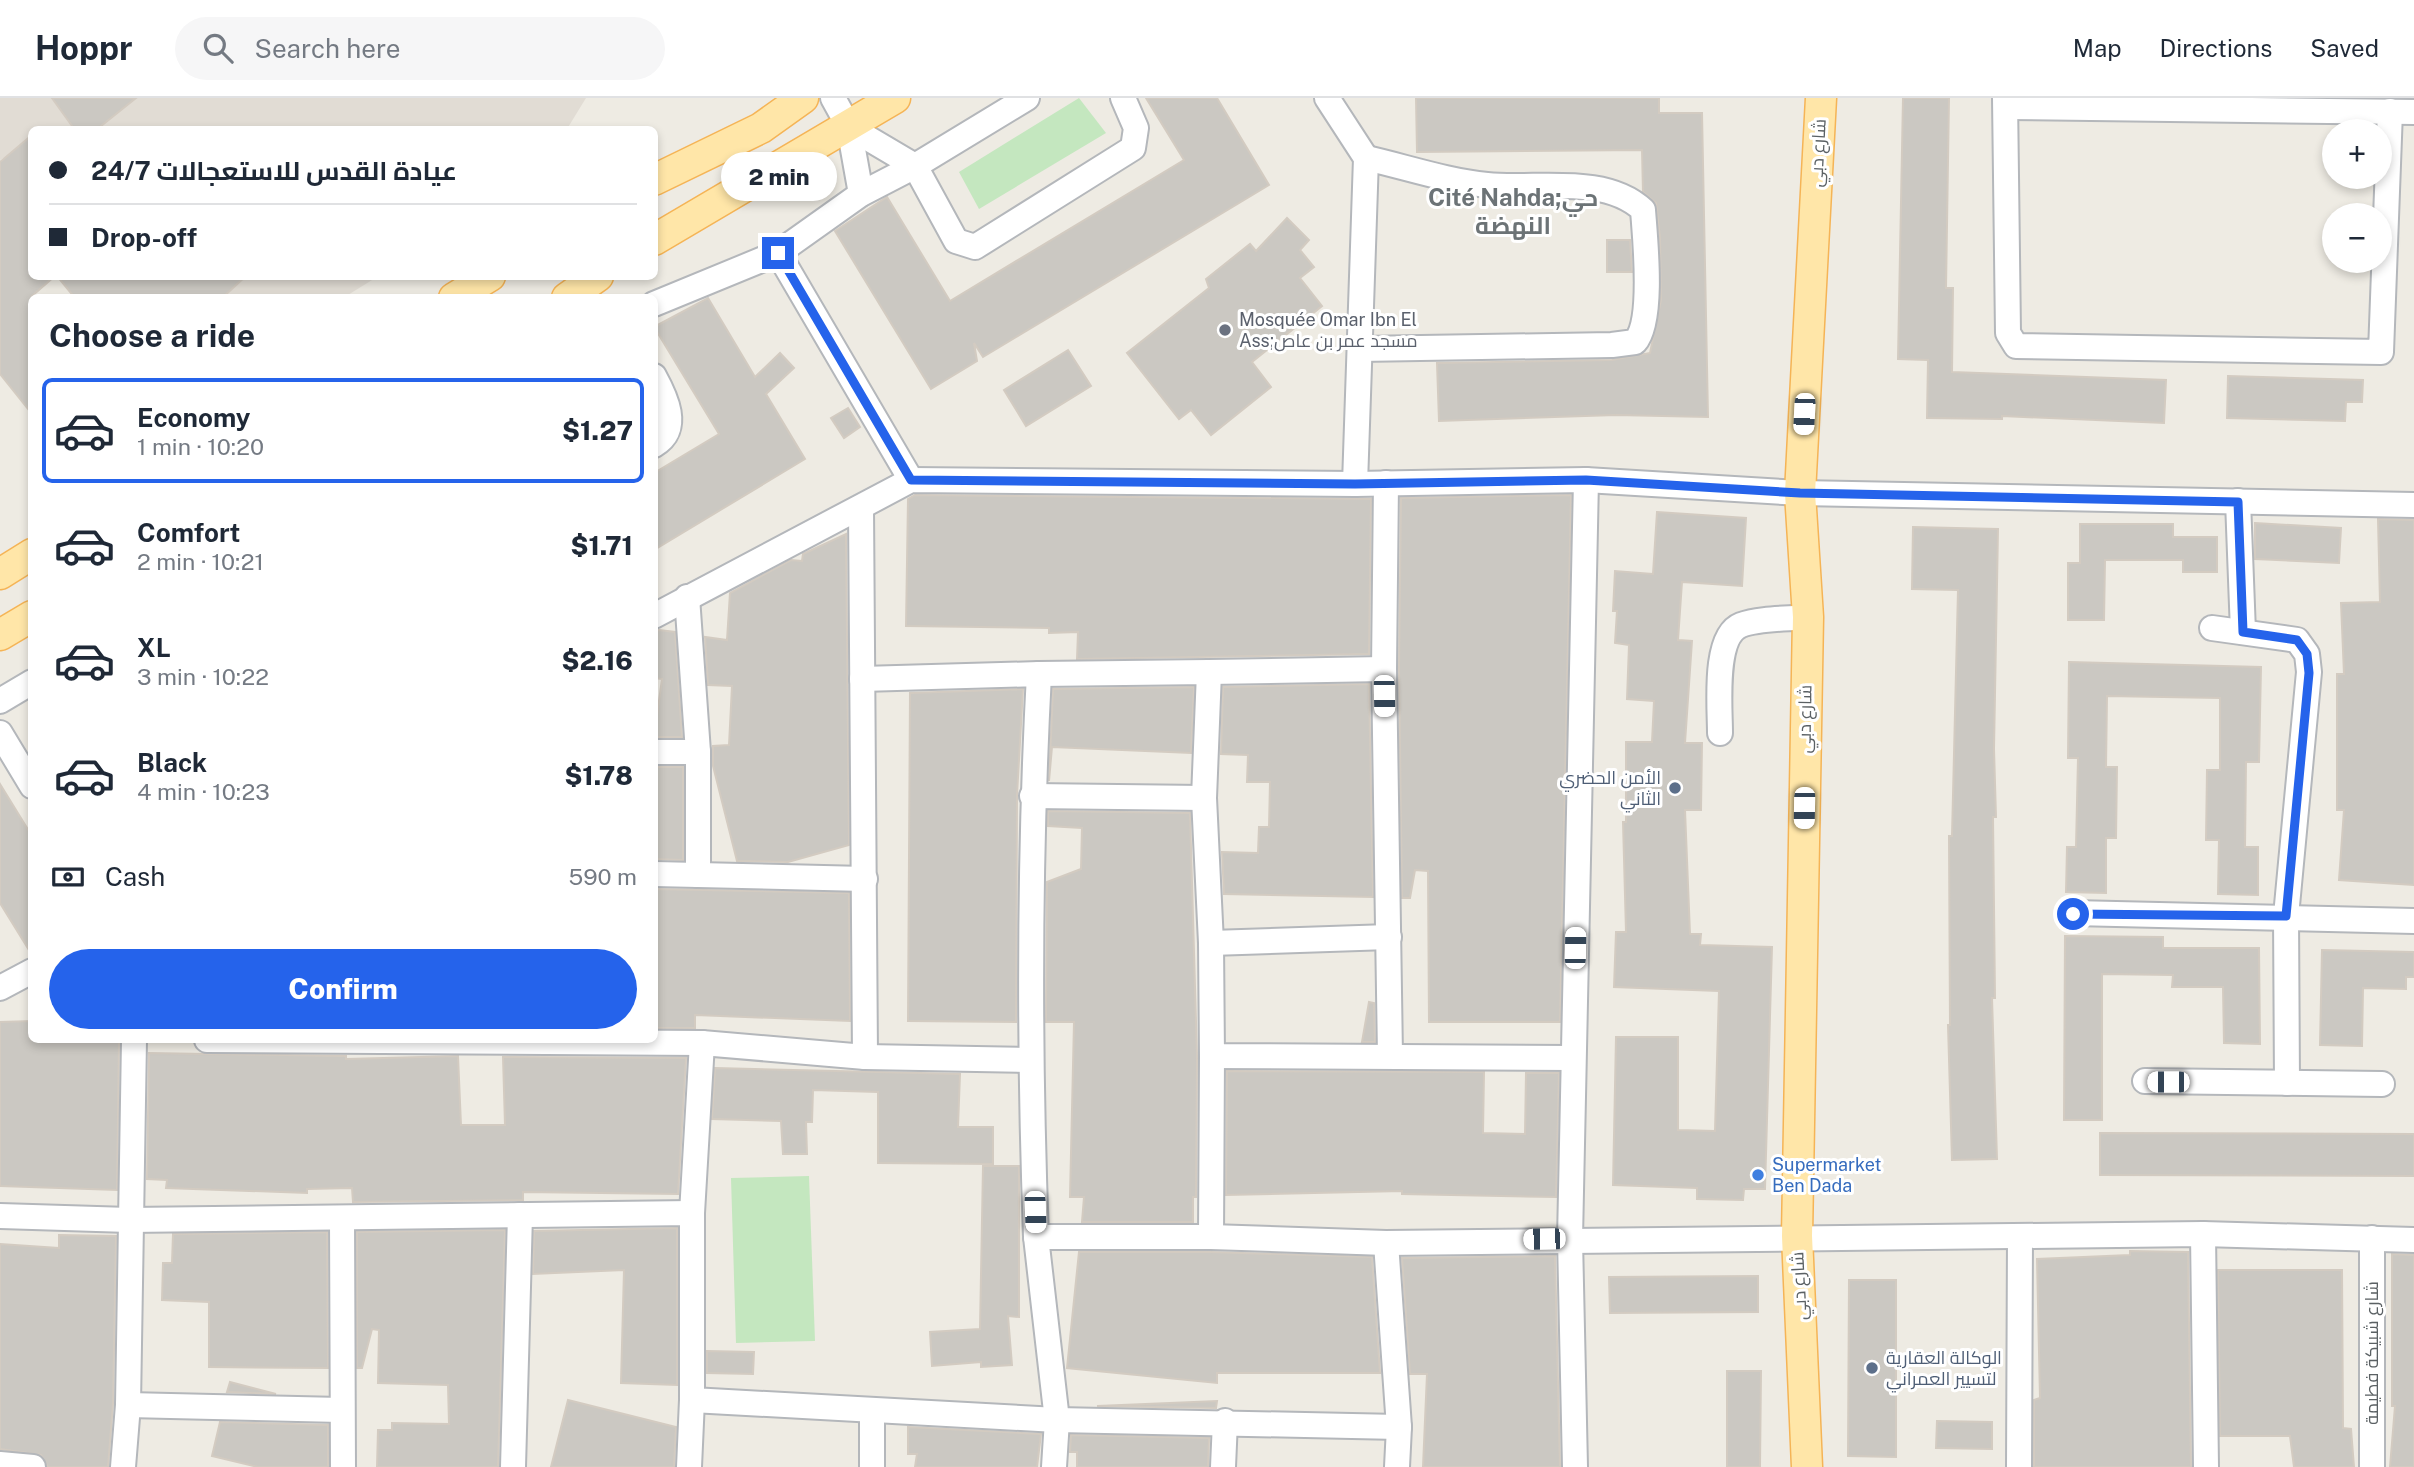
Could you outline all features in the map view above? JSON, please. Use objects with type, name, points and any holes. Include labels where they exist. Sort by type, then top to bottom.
[{"type":"main road","points":[[761,128],[769,98]]},
{"type":"main road","points":[[658,178],[761,128],[803,98]]},
{"type":"main road","points":[[658,238],[895,98]]},
{"type":"main road","name":"شارع دبي","points":[[1807,1467],[1797,1236],[1808,617],[1800,493],[1821,98]]},
{"type":"main road","points":[[461,294],[483,280]]},
{"type":"main road","points":[[573,294],[592,280]]},
{"type":"main road","points":[[0,574],[28,556]]},
{"type":"main road","points":[[0,635],[28,618]]},
{"type":"street","points":[[833,98],[849,127],[861,194]]},
{"type":"street","points":[[658,302],[778,253],[861,194],[915,166],[1027,98]]},
{"type":"street","points":[[849,127],[915,166],[956,241],[975,247],[1133,148],[1136,128],[1123,98]]},
{"type":"street","points":[[1327,98],[1366,158],[1355,484]]},
{"type":"street","points":[[2006,103],[2402,112],[2381,352],[2017,346],[2008,333],[2006,103]]},
{"type":"street","points":[[1360,349],[1612,345],[1635,342],[1644,324],[1645,296],[1643,209],[1631,198],[1602,189],[1486,185],[1366,158]]},
{"type":"street","points":[[778,253],[911,480]]},
{"type":"street","points":[[658,384],[669,405],[670,422],[658,443]]},
{"type":"street","points":[[658,614],[911,480],[1355,484],[1586,480],[1800,493],[2414,505]]},
{"type":"street","points":[[1575,1467],[1570,1239],[1586,480]]},
{"type":"street","points":[[1386,483],[1384,669],[1390,1056]]},
{"type":"street","points":[[2238,502],[2243,632]]},
{"type":"street","points":[[862,508],[865,1056]]},
{"type":"street","points":[[687,597],[698,752],[698,875]]},
{"type":"street","points":[[1720,733],[1722,648],[1730,633],[1742,625],[1808,617]]},
{"type":"street","points":[[2212,628],[2297,640],[2307,654],[2286,916],[2287,1083]]},
{"type":"street","points":[[862,679],[1384,669]]},
{"type":"street","points":[[1209,672],[1204,797],[1211,943],[1211,1237]]},
{"type":"street","points":[[1040,674],[1032,796],[1030,1060],[1036,1237],[1058,1420],[1054,1467]]},
{"type":"street","points":[[0,701],[28,684]]},
{"type":"street","points":[[0,733],[28,779]]},
{"type":"street","points":[[658,752],[698,752]]},
{"type":"street","points":[[1032,796],[1204,797]]},
{"type":"street","points":[[658,874],[865,879]]},
{"type":"street","points":[[2073,914],[2286,916],[2414,921]]},
{"type":"street","points":[[1211,943],[1389,937]]},
{"type":"street","points":[[0,988],[28,973]]},
{"type":"street","points":[[658,1042],[702,1043],[865,1056],[1030,1060]]},
{"type":"street","points":[[122,1467],[128,1405],[134,1043]]},
{"type":"street","points":[[689,1467],[692,1400],[692,1213],[702,1043]]},
{"type":"street","points":[[1212,1056],[1573,1058]]},
{"type":"street","points":[[2145,1082],[2382,1084]]},
{"type":"street","points":[[0,1216],[129,1220],[692,1213]]},
{"type":"street","points":[[513,1467],[520,1215]]},
{"type":"street","points":[[342,1218],[343,1467]]},
{"type":"street","points":[[1036,1237],[1211,1237],[1386,1242],[1797,1236],[2021,1238],[2203,1234],[2414,1240]]},
{"type":"street","points":[[2203,1234],[2206,1467]]},
{"type":"street","points":[[2019,1467],[2021,1238]]},
{"type":"street","name":"شارع شبيكة فطيمة","points":[[2372,1238],[2372,1467]]},
{"type":"street","points":[[1386,1242],[1399,1427],[1398,1467]]},
{"type":"street","points":[[692,1400],[1058,1420],[1225,1421],[1399,1427]]},
{"type":"street","points":[[128,1405],[341,1410]]},
{"type":"street","points":[[872,1410],[872,1467]]},
{"type":"street","points":[[1223,1467],[1225,1421]]},
{"type":"street","points":[[0,1464],[33,1467]]},
{"type":"shaded area","points":[[0,98],[586,98],[569,126],[28,126],[28,171],[13,153],[0,160]]},
{"type":"shaded area","points":[[114,280],[372,280],[349,294],[114,294]]},
{"type":"green space","points":[[1079,98],[1106,133],[979,209],[959,172]]},
{"type":"green space","points":[[809,1176],[815,1341],[736,1343],[731,1178]]},
{"type":"building","points":[[52,98],[136,98],[101,126],[72,126]]},
{"type":"building","points":[[1146,98],[1217,98],[1269,185],[983,357],[974,343],[977,361],[931,389],[835,231],[887,197],[950,301],[1184,160]]},
{"type":"building","points":[[1416,98],[1659,98],[1659,113],[1702,113],[1708,417],[1616,415],[1439,421],[1437,363],[1612,360],[1650,353],[1661,300],[1660,238],[1656,203],[1643,192],[1642,150],[1417,152]]},
{"type":"building","points":[[1903,98],[1949,98],[1946,288],[1953,288],[1952,372],[2166,380],[2164,423],[2002,416],[2002,419],[1927,418],[1928,360],[1898,359]]},
{"type":"building","points":[[28,138],[28,280],[50,280],[34,294],[28,294],[28,409],[0,374],[0,162]]},
{"type":"building","name":"Mosquée Omar Ibn El Ass;مسجد عمر بن عاص","points":[[1287,218],[1309,240],[1300,250],[1314,267],[1300,278],[1322,306],[1252,362],[1271,387],[1211,435],[1191,410],[1179,419],[1127,353],[1209,288],[1206,279],[1250,244],[1256,251]]},
{"type":"building","points":[[1607,240],[1630,240],[1632,272],[1607,272]]},
{"type":"building","points":[[60,280],[242,280],[226,294],[72,294]]},
{"type":"building","points":[[708,298],[755,377],[780,353],[794,368],[766,394],[805,459],[658,548],[658,471],[719,434],[658,334],[658,325]]},
{"type":"building","points":[[1068,350],[1091,386],[1026,426],[1004,390]]},
{"type":"building","points":[[2228,376],[2363,380],[2362,402],[2346,402],[2345,421],[2227,418]]},
{"type":"building","points":[[848,408],[860,427],[844,438],[831,418]]},
{"type":"building","points":[[915,495],[1371,499],[1369,654],[1077,659],[1078,632],[1049,633],[1049,628],[906,626],[908,499]]},
{"type":"building","points":[[1571,495],[1560,1022],[1429,1022],[1428,871],[1415,870],[1410,898],[1402,898],[1399,669],[1401,498]]},
{"type":"building","points":[[1657,512],[1746,518],[1742,586],[1682,582],[1678,640],[1692,641],[1685,743],[1702,743],[1701,810],[1685,810],[1690,934],[1701,934],[1700,945],[1772,947],[1765,1189],[1744,1189],[1743,1200],[1697,1199],[1697,1188],[1613,1185],[1616,1037],[1678,1037],[1678,1130],[1715,1131],[1719,991],[1614,987],[1616,932],[1626,932],[1623,822],[1626,822],[1626,742],[1652,742],[1654,701],[1627,699],[1629,645],[1615,643],[1615,571],[1653,574]]},
{"type":"building","points":[[2378,519],[2414,520],[2414,885],[2339,880],[2344,810],[2337,810],[2337,674],[2344,674],[2341,603],[2380,602]]},
{"type":"building","points":[[2255,523],[2341,528],[2339,563],[2255,559]]},
{"type":"building","points":[[2080,524],[2173,524],[2173,537],[2217,537],[2217,572],[2183,572],[2183,560],[2105,560],[2104,620],[2068,620],[2068,563],[2080,563]]},
{"type":"building","points":[[1913,527],[1998,529],[1994,749],[1996,817],[1993,817],[1995,998],[1992,998],[1997,1159],[1952,1160],[1948,1025],[1949,836],[1952,836],[1958,590],[1912,589]]},
{"type":"building","points":[[846,534],[849,845],[788,862],[737,861],[713,766],[713,746],[729,745],[732,686],[708,685],[705,637],[727,640],[730,593],[791,560],[802,561],[803,554]]},
{"type":"building","points":[[658,630],[675,632],[682,737],[658,737],[662,679],[658,678]]},
{"type":"building","points":[[2069,662],[2261,667],[2259,762],[2246,762],[2245,847],[2258,847],[2258,895],[2218,894],[2219,840],[2206,840],[2207,770],[2220,770],[2220,698],[2107,696],[2106,767],[2117,767],[2116,838],[2106,838],[2106,893],[2066,892],[2067,847],[2076,847],[2078,758],[2068,758]]},
{"type":"building","points":[[1369,684],[1373,897],[1224,894],[1222,852],[1258,853],[1259,827],[1269,827],[1270,782],[1247,782],[1248,755],[1221,754],[1223,687]]},
{"type":"building","points":[[1194,687],[1191,753],[1052,747],[1049,781],[1053,689]]},
{"type":"building","points":[[1023,689],[1017,795],[1016,1022],[908,1021],[910,693]]},
{"type":"building","points":[[658,767],[683,767],[683,860],[658,859]]},
{"type":"building","points":[[0,784],[28,830],[28,948],[0,903]]},
{"type":"building","points":[[1048,811],[1190,813],[1197,1056],[1196,1197],[1193,1197],[1193,1222],[1082,1222],[1084,1197],[1070,1197],[1074,1022],[1046,1022],[1047,882],[1081,869],[1082,828],[1048,826]]},
{"type":"building","points":[[658,889],[849,893],[850,1021],[695,1015],[695,1028],[658,1028]]},
{"type":"building","points":[[2065,936],[2163,937],[2163,948],[2259,948],[2260,1044],[2224,1043],[2223,987],[2172,987],[2173,975],[2102,974],[2102,1120],[2064,1120]]},
{"type":"building","points":[[2322,950],[2414,952],[2414,977],[2406,977],[2406,989],[2363,988],[2362,1046],[2320,1045]]},
{"type":"building","points":[[1369,1002],[1374,1003],[1375,1042],[1362,1042]]},
{"type":"building","points":[[28,1021],[28,1043],[119,1043],[117,1190],[0,1186],[0,1022]]},
{"type":"building","points":[[149,1053],[346,1056],[346,1059],[458,1056],[461,1125],[505,1125],[503,1057],[686,1058],[678,1194],[523,1192],[523,1200],[353,1202],[352,1188],[307,1189],[307,1193],[166,1188],[167,1180],[147,1179]]},
{"type":"building","points":[[715,1068],[960,1074],[958,1127],[993,1127],[993,1164],[878,1163],[878,1092],[813,1090],[812,1122],[806,1122],[807,1154],[783,1154],[781,1121],[712,1119]]},
{"type":"building","points":[[1227,1071],[1484,1072],[1483,1133],[1525,1134],[1526,1073],[1559,1073],[1556,1197],[1402,1194],[1402,1191],[1226,1195]]},
{"type":"building","points":[[2100,1133],[2414,1134],[2414,1176],[2100,1175]]},
{"type":"building","points":[[983,1166],[1019,1166],[1019,1317],[1008,1316],[1012,1365],[981,1367],[981,1362],[932,1366],[930,1332],[980,1329]]},
{"type":"building","points":[[677,1228],[677,1385],[621,1383],[624,1270],[533,1274],[534,1231]]},
{"type":"building","points":[[505,1230],[498,1467],[377,1467],[378,1430],[392,1430],[392,1423],[449,1424],[448,1385],[378,1383],[379,1330],[372,1329],[362,1368],[357,1368],[357,1232]]},
{"type":"building","points":[[327,1232],[328,1368],[209,1367],[209,1302],[162,1300],[163,1263],[172,1263],[173,1234]]},
{"type":"building","points":[[59,1235],[116,1236],[113,1404],[108,1467],[48,1467],[41,1455],[0,1449],[0,1244],[59,1248]]},
{"type":"building","points":[[2130,1251],[2188,1252],[2191,1467],[2034,1467],[2034,1400],[2040,1398],[2037,1259],[2130,1255]]},
{"type":"building","points":[[1079,1252],[1211,1252],[1372,1257],[1380,1373],[1217,1373],[1217,1383],[1067,1368]]},
{"type":"building","points":[[2392,1254],[2414,1255],[2414,1467],[2390,1467],[2395,1406],[2392,1406]]},
{"type":"building","points":[[1555,1256],[1560,1467],[1423,1467],[1427,1374],[1410,1374],[1402,1258]]},
{"type":"building","points":[[2218,1270],[2342,1270],[2343,1428],[2351,1429],[2354,1467],[2294,1467],[2290,1436],[2220,1436]]},
{"type":"building","points":[[1758,1276],[1758,1312],[1610,1313],[1609,1277]]},
{"type":"building","name":"الوكالة العقارية لتسيير العمراني","points":[[1849,1280],[1896,1280],[1896,1457],[1848,1456]]},
{"type":"building","points":[[707,1351],[754,1352],[753,1374],[707,1373]]},
{"type":"building","points":[[1727,1371],[1761,1371],[1760,1467],[1727,1467]]},
{"type":"building","points":[[230,1382],[276,1394],[227,1392]]},
{"type":"building","points":[[568,1400],[676,1427],[674,1467],[551,1467]]},
{"type":"building","points":[[1217,1401],[1216,1408],[1097,1406]]},
{"type":"building","points":[[1937,1421],[1992,1422],[1992,1449],[1936,1448]]},
{"type":"building","points":[[220,1422],[328,1425],[328,1467],[258,1467],[212,1456]]},
{"type":"building","points":[[908,1427],[1041,1434],[1037,1467],[915,1467],[917,1454],[908,1454]]},
{"type":"building","points":[[1071,1435],[1209,1438],[1208,1467],[1077,1467],[1077,1452],[1070,1452]]},
{"type":"place","name":"Mosquée Omar Ibn El Ass;مسجد عمر بن عاص","points":[[1225,330]]},
{"type":"place","name":"الأمن الحضري الثاني","points":[[1675,788]]},
{"type":"place","name":"Supermarket Ben Dada","points":[[1758,1175]]},
{"type":"place","name":"الوكالة العقارية لتسيير العمراني","points":[[1872,1368]]},
{"type":"district","name":"Cité Nahda;حي النهضة","points":[[1513,212]]},
{"type":"route","points":[[778,253],[911,480],[1355,484],[1586,480],[1800,493],[2238,502],[2243,632],[2280,635],[2297,640],[2307,654],[2309,673],[2286,916],[2073,914]]}]
